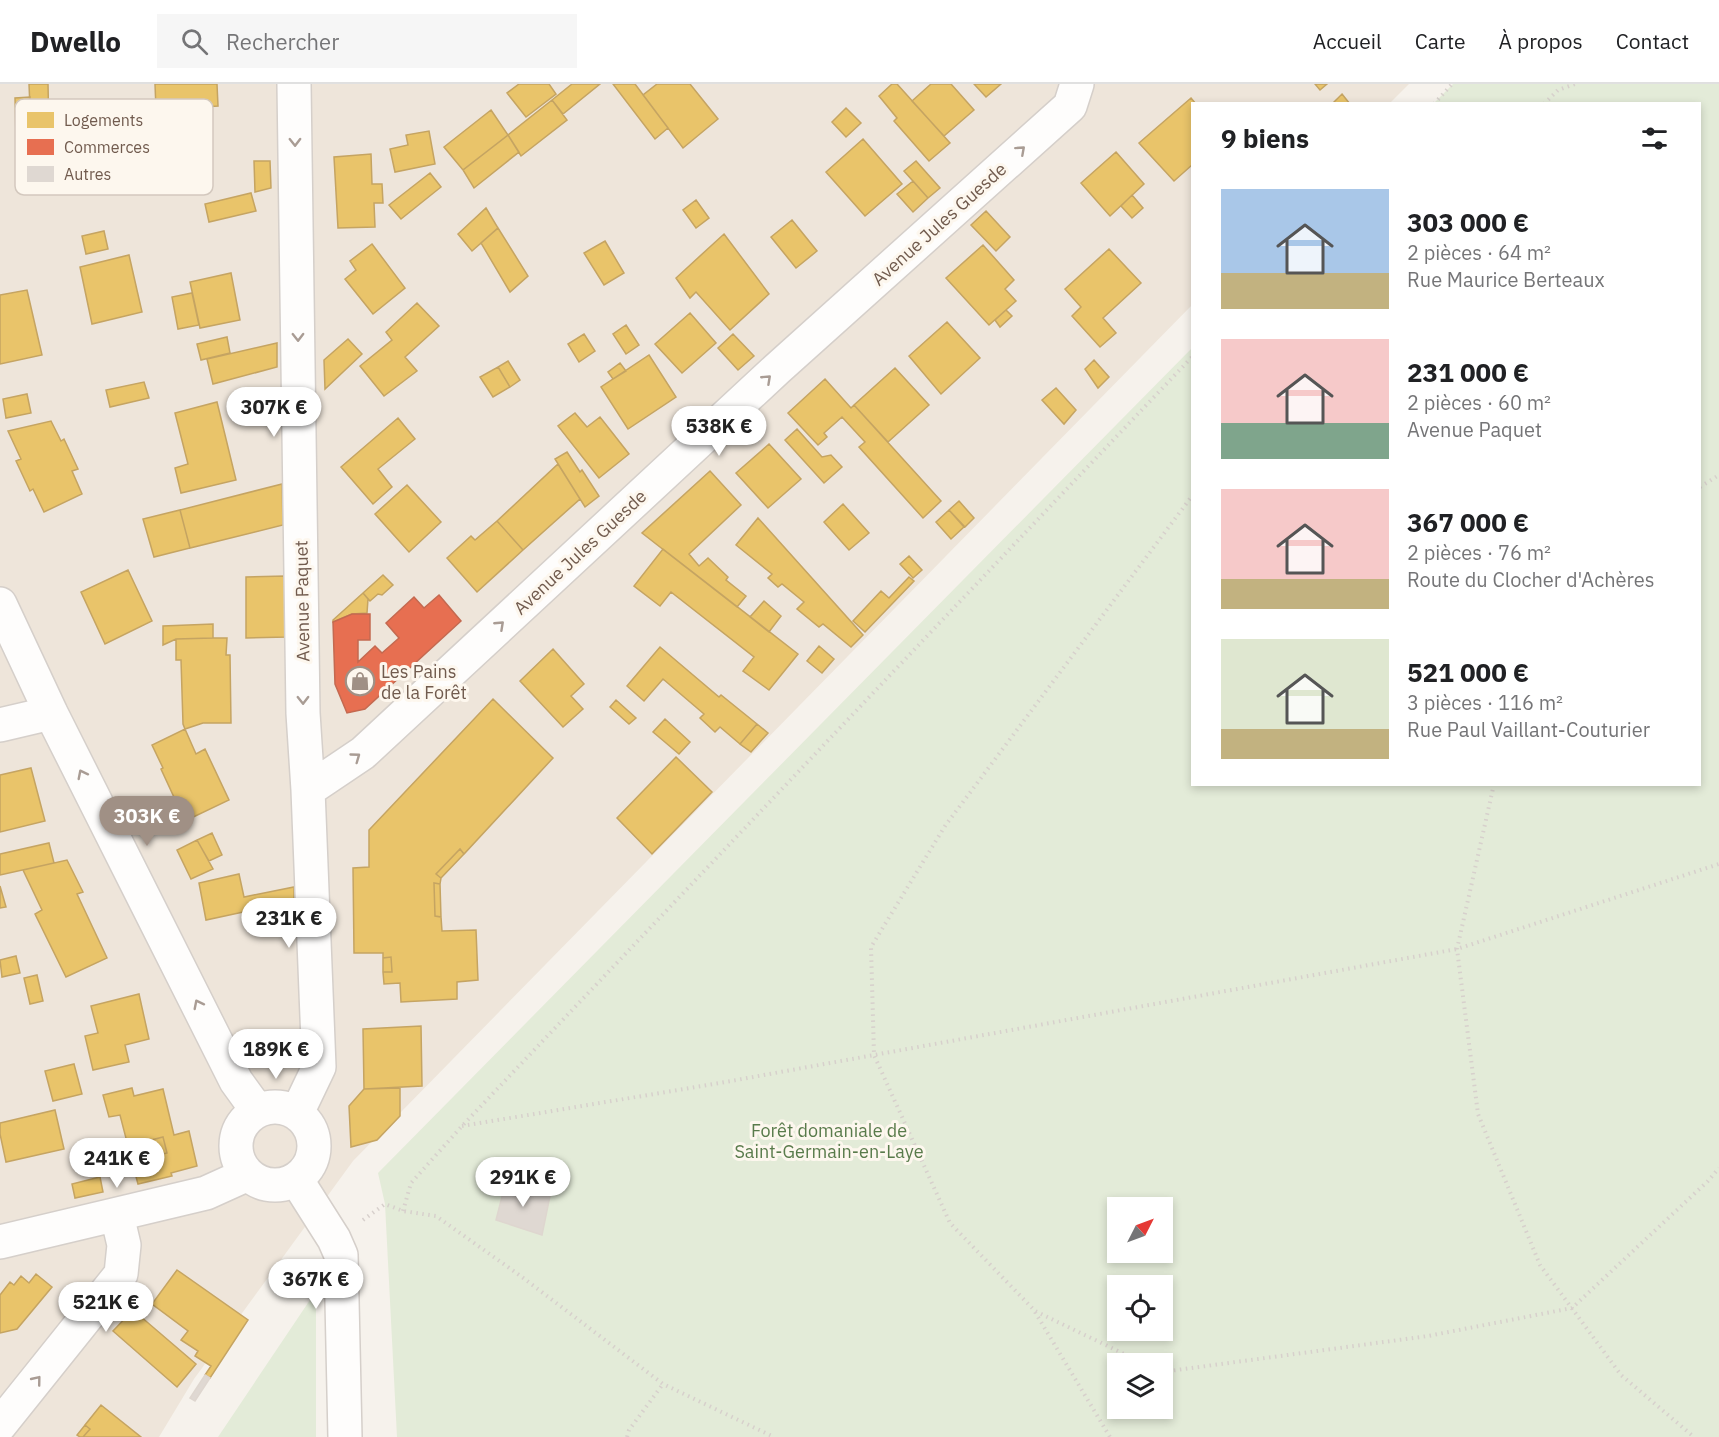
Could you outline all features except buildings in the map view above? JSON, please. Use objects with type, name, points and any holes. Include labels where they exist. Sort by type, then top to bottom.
[{"type":"street","name":"Avenue Paquet","points":[[294,84],[303,713],[319,1067],[297,1113]]},
{"type":"street","name":"Avenue Jules Guesde","points":[[308,790],[363,753],[769,377],[1070,106],[1077,84]]},
{"type":"street","points":[[0,604],[51,712],[237,1081],[257,1110]]},
{"type":"street","points":[[0,725],[51,712]]},
{"type":"street","points":[[280,1106],[297,1113],[311,1129],[315,1142],[313,1157],[307,1170],[289,1183],[275,1185],[259,1182],[248,1174],[239,1161],[236,1148],[237,1134],[246,1118],[257,1110],[280,1106]]},
{"type":"street","points":[[0,1242],[206,1193],[248,1174]]},
{"type":"street","points":[[297,1179],[334,1239],[340,1255],[345,1437]]},
{"type":"street","points":[[0,1425],[121,1274],[124,1245],[117,1215]]},
{"type":"path","points":[[1436,102],[1452,84]]},
{"type":"path","points":[[1546,102],[1558,90],[1575,84]]},
{"type":"path","points":[[403,1212],[411,1183],[462,1126],[1191,358]]},
{"type":"path","points":[[1701,486],[1719,475]]},
{"type":"path","points":[[1110,1437],[1035,1311],[950,1223],[874,1055],[872,947],[945,826],[1191,497]]},
{"type":"path","points":[[1494,786],[1457,949],[1478,1114],[1540,1265],[1621,1375],[1694,1437]]},
{"type":"path","points":[[462,1126],[874,1055],[1457,949],[1719,864]]},
{"type":"path","points":[[1173,1370],[1428,1335],[1572,1308],[1708,1181],[1719,1168]]},
{"type":"path","points":[[334,1239],[385,1204],[403,1212],[436,1216],[522,1276],[663,1384],[774,1437]]},
{"type":"path","points":[[1035,1311],[1121,1353]]},
{"type":"path","points":[[627,1437],[629,1430],[663,1384]]},
{"type":"shaded area","points":[[0,84],[1409,84],[1391,102],[1191,102],[1191,306],[353,1161],[194,1379],[159,1437],[0,1437]]},
{"type":"green space","name":"Forêt domaniale de Saint-Germain-en-Laye","points":[[1453,84],[1719,84],[1719,1437],[397,1437],[385,1204],[378,1173],[1191,349],[1191,786],[1701,786],[1701,102],[1435,102]]},
{"type":"green space","points":[[316,1291],[316,1437],[218,1437]]},
{"type":"place","name":"Les Pains de la Forêt","points":[[360,681]]}]
